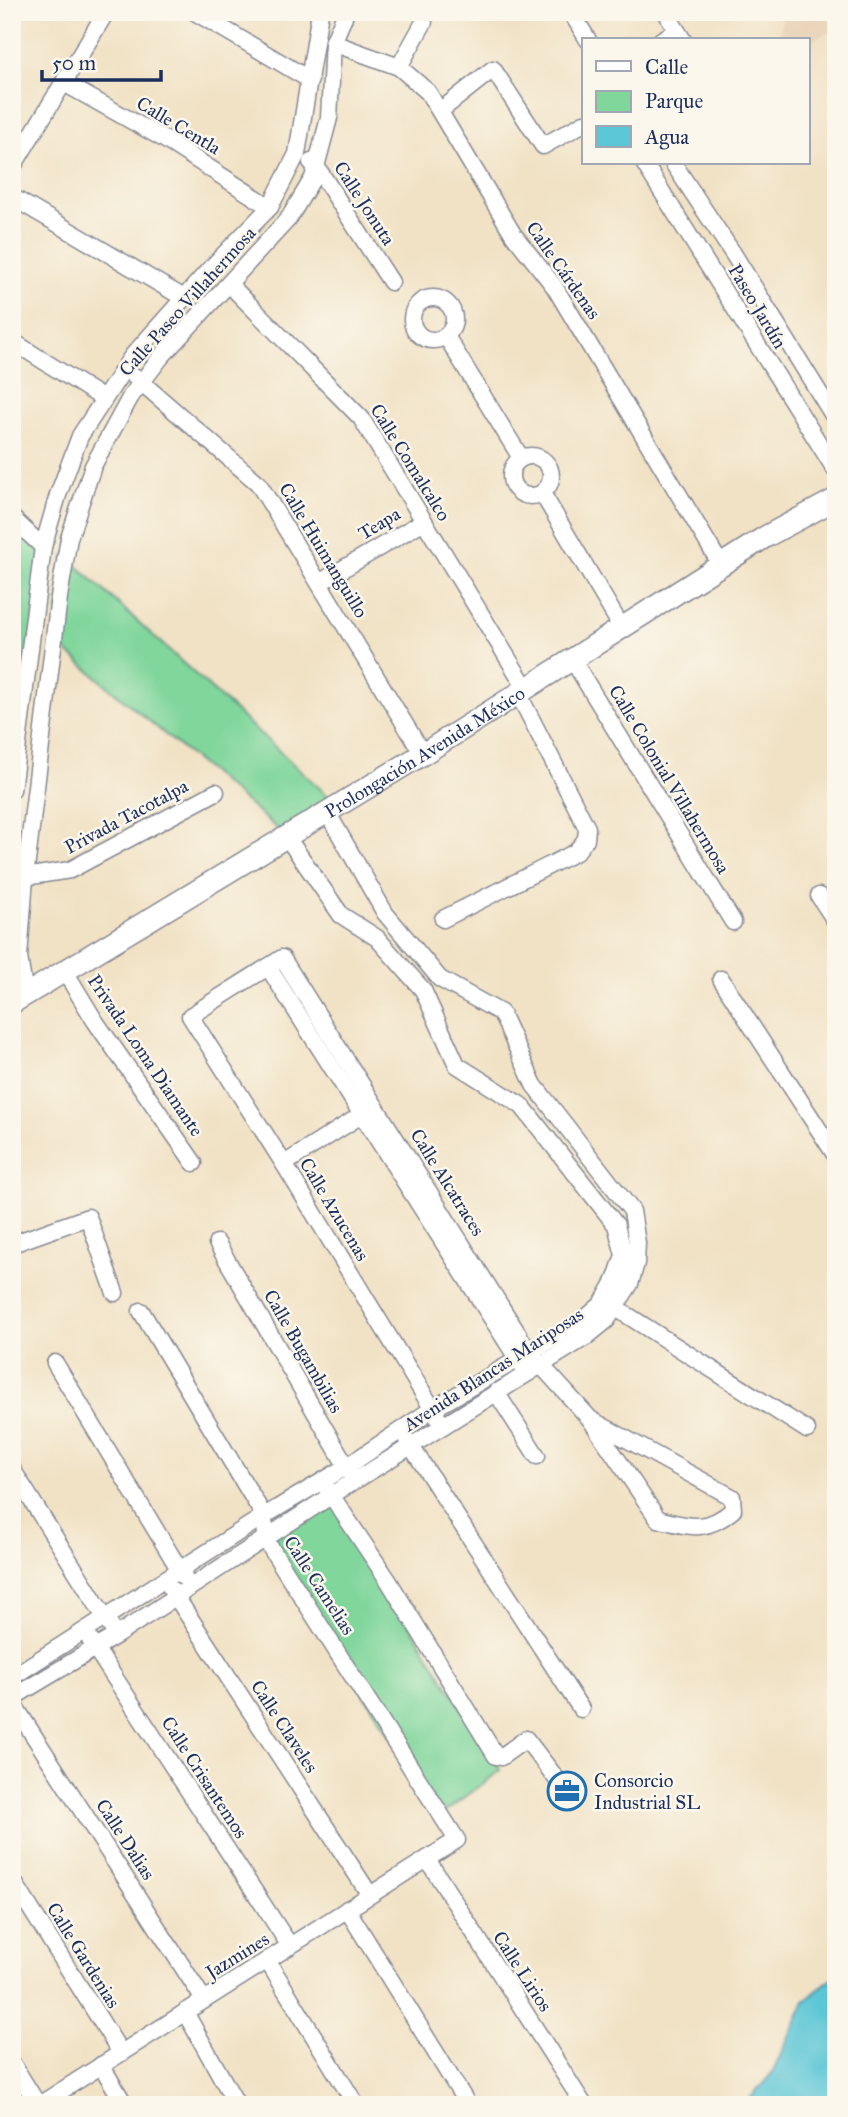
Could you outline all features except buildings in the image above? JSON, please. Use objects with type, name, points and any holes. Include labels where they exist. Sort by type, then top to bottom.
[{"type":"main road","name":"Prolongación Avenida México","points":[[19,999],[423,754],[721,565],[836,499]]},
{"type":"street","points":[[12,168],[106,12]]},
{"type":"street","points":[[195,12],[310,80]]},
{"type":"street","name":"Calle Paseo Villahermosa","points":[[12,790],[43,547],[58,495],[80,436],[133,355],[270,207],[297,154],[320,12]]},
{"type":"street","name":"Calle Paseo Villahermosa","points":[[19,999],[19,878],[69,538],[93,466],[131,396],[161,357],[289,218],[313,178],[329,118],[333,43],[346,12]]},
{"type":"street","points":[[570,12],[587,38]]},
{"type":"street","points":[[399,68],[424,22]]},
{"type":"street","name":"Calle Cárdenas","points":[[333,43],[399,68],[428,92],[513,234],[554,286],[721,565]]},
{"type":"street","points":[[440,111],[494,69],[543,146],[582,124]]},
{"type":"street","name":"Calle Centla","points":[[64,83],[164,139],[270,207]]},
{"type":"street","name":"Calle Jonuta","points":[[297,154],[316,166],[391,282]]},
{"type":"street","name":"Paseo Jardín","points":[[645,164],[836,471]]},
{"type":"street","name":"Paseo Jardín","points":[[674,164],[690,185],[836,420]]},
{"type":"street","points":[[666,201],[690,185]]},
{"type":"street","points":[[12,197],[184,298]]},
{"type":"street","points":[[712,269],[734,255]]},
{"type":"street","name":"Calle Comalcalco","points":[[229,284],[361,418],[522,690],[587,828],[586,839],[576,852],[443,919]]},
{"type":"street","points":[[748,328],[771,314]]},
{"type":"street","points":[[446,336],[521,458]]},
{"type":"street","points":[[12,341],[104,399]]},
{"type":"street","points":[[777,376],[801,363]]},
{"type":"street","name":"Calle Huimanguillo","points":[[124,369],[258,483],[423,754]]},
{"type":"street","points":[[538,456],[546,461],[551,478],[542,493],[524,495],[512,482],[514,464],[521,458],[538,456]]},
{"type":"street","points":[[542,493],[622,628]]},
{"type":"street","points":[[12,518],[43,547]]},
{"type":"street","name":"Teapa","points":[[319,583],[424,521]]},
{"type":"street","points":[[37,594],[59,597]]},
{"type":"street","name":"Calle Colonial Villahermosa","points":[[572,659],[733,922]]},
{"type":"street","name":"Privada Tacotalpa","points":[[19,878],[70,870],[216,792]]},
{"type":"street","name":"Avenida Blancas Mariposas","points":[[327,812],[385,913],[440,979],[501,1013],[534,1085],[632,1211],[637,1243],[636,1264],[630,1284],[607,1320],[586,1337],[431,1410],[401,1430],[350,1474]]},
{"type":"street","name":"Avenida Blancas Mariposas","points":[[14,1671],[84,1631],[264,1516],[412,1447],[496,1392],[602,1304],[615,1281],[624,1255],[616,1225],[522,1106],[457,1065],[423,990],[377,939],[341,915],[286,836]]},
{"type":"street","points":[[819,896],[836,922]]},
{"type":"street","name":"Calle Alcatraces","points":[[275,963],[529,1363],[590,1419],[658,1519],[690,1527],[719,1522],[733,1510],[732,1497],[590,1419]]},
{"type":"street","name":"Calle Azucenas","points":[[275,963],[190,1016],[284,1164],[443,1426]]},
{"type":"street","name":"Privada Loma Diamante","points":[[64,970],[95,1021],[194,1163]]},
{"type":"street","points":[[721,979],[836,1156]]},
{"type":"street","points":[[284,1164],[369,1110]]},
{"type":"street","points":[[12,1244],[88,1217],[115,1293]]},
{"type":"street","name":"Calle Bugambilias","points":[[217,1243],[350,1474]]},
{"type":"street","points":[[616,1308],[807,1430]]},
{"type":"street","name":"Calle Camelias","points":[[141,1311],[264,1516],[265,1539],[457,1840]]},
{"type":"street","name":"Calle Claveles","points":[[55,1363],[180,1570],[183,1593]]},
{"type":"street","points":[[496,1392],[537,1456]]},
{"type":"street","points":[[401,1430],[581,1709]]},
{"type":"street","points":[[12,1469],[117,1635]]},
{"type":"street","points":[[327,1488],[388,1580],[496,1756],[501,1757],[526,1739],[559,1782]]},
{"type":"street","name":"Avenida Blancas Mariposas","points":[[12,1700],[265,1539],[327,1488]]},
{"type":"street","name":"Calle Claveles","points":[[166,1579],[183,1593],[370,1895]]},
{"type":"street","name":"Calle Crisantemos","points":[[84,1631],[290,1945]]},
{"type":"street","points":[[14,1671],[28,1688]]},
{"type":"street","name":"Calle Dalias","points":[[12,1700],[204,2000]]},
{"type":"street","name":"Jazmines","points":[[39,2105],[457,1840]]},
{"type":"street","name":"Calle Lirios","points":[[427,1859],[583,2105]]},
{"type":"street","name":"Calle Gardenias","points":[[12,1879],[121,2053]]},
{"type":"street","points":[[347,1909],[468,2105]]},
{"type":"street","points":[[267,1961],[356,2105]]},
{"type":"street","points":[[185,2012],[237,2105]]},
{"type":"street","points":[[12,2063],[39,2105]]},
{"type":"street","points":[[101,2066],[125,2105]]},
{"type":"shaded area","points":[[783,12],[836,12],[836,30],[810,40],[810,38],[779,38]]},
{"type":"green space","points":[[12,518],[43,547],[12,784]]},
{"type":"green space","points":[[65,555],[338,805],[286,836],[54,641]]},
{"type":"green space","points":[[329,1497],[501,1770],[441,1815],[265,1539]]},
{"type":"water","points":[[836,1974],[836,2105],[745,2105],[773,2072],[805,2001]]},
{"type":"place","name":"Consorcio Industrial SL","points":[[567,1791]]}]
